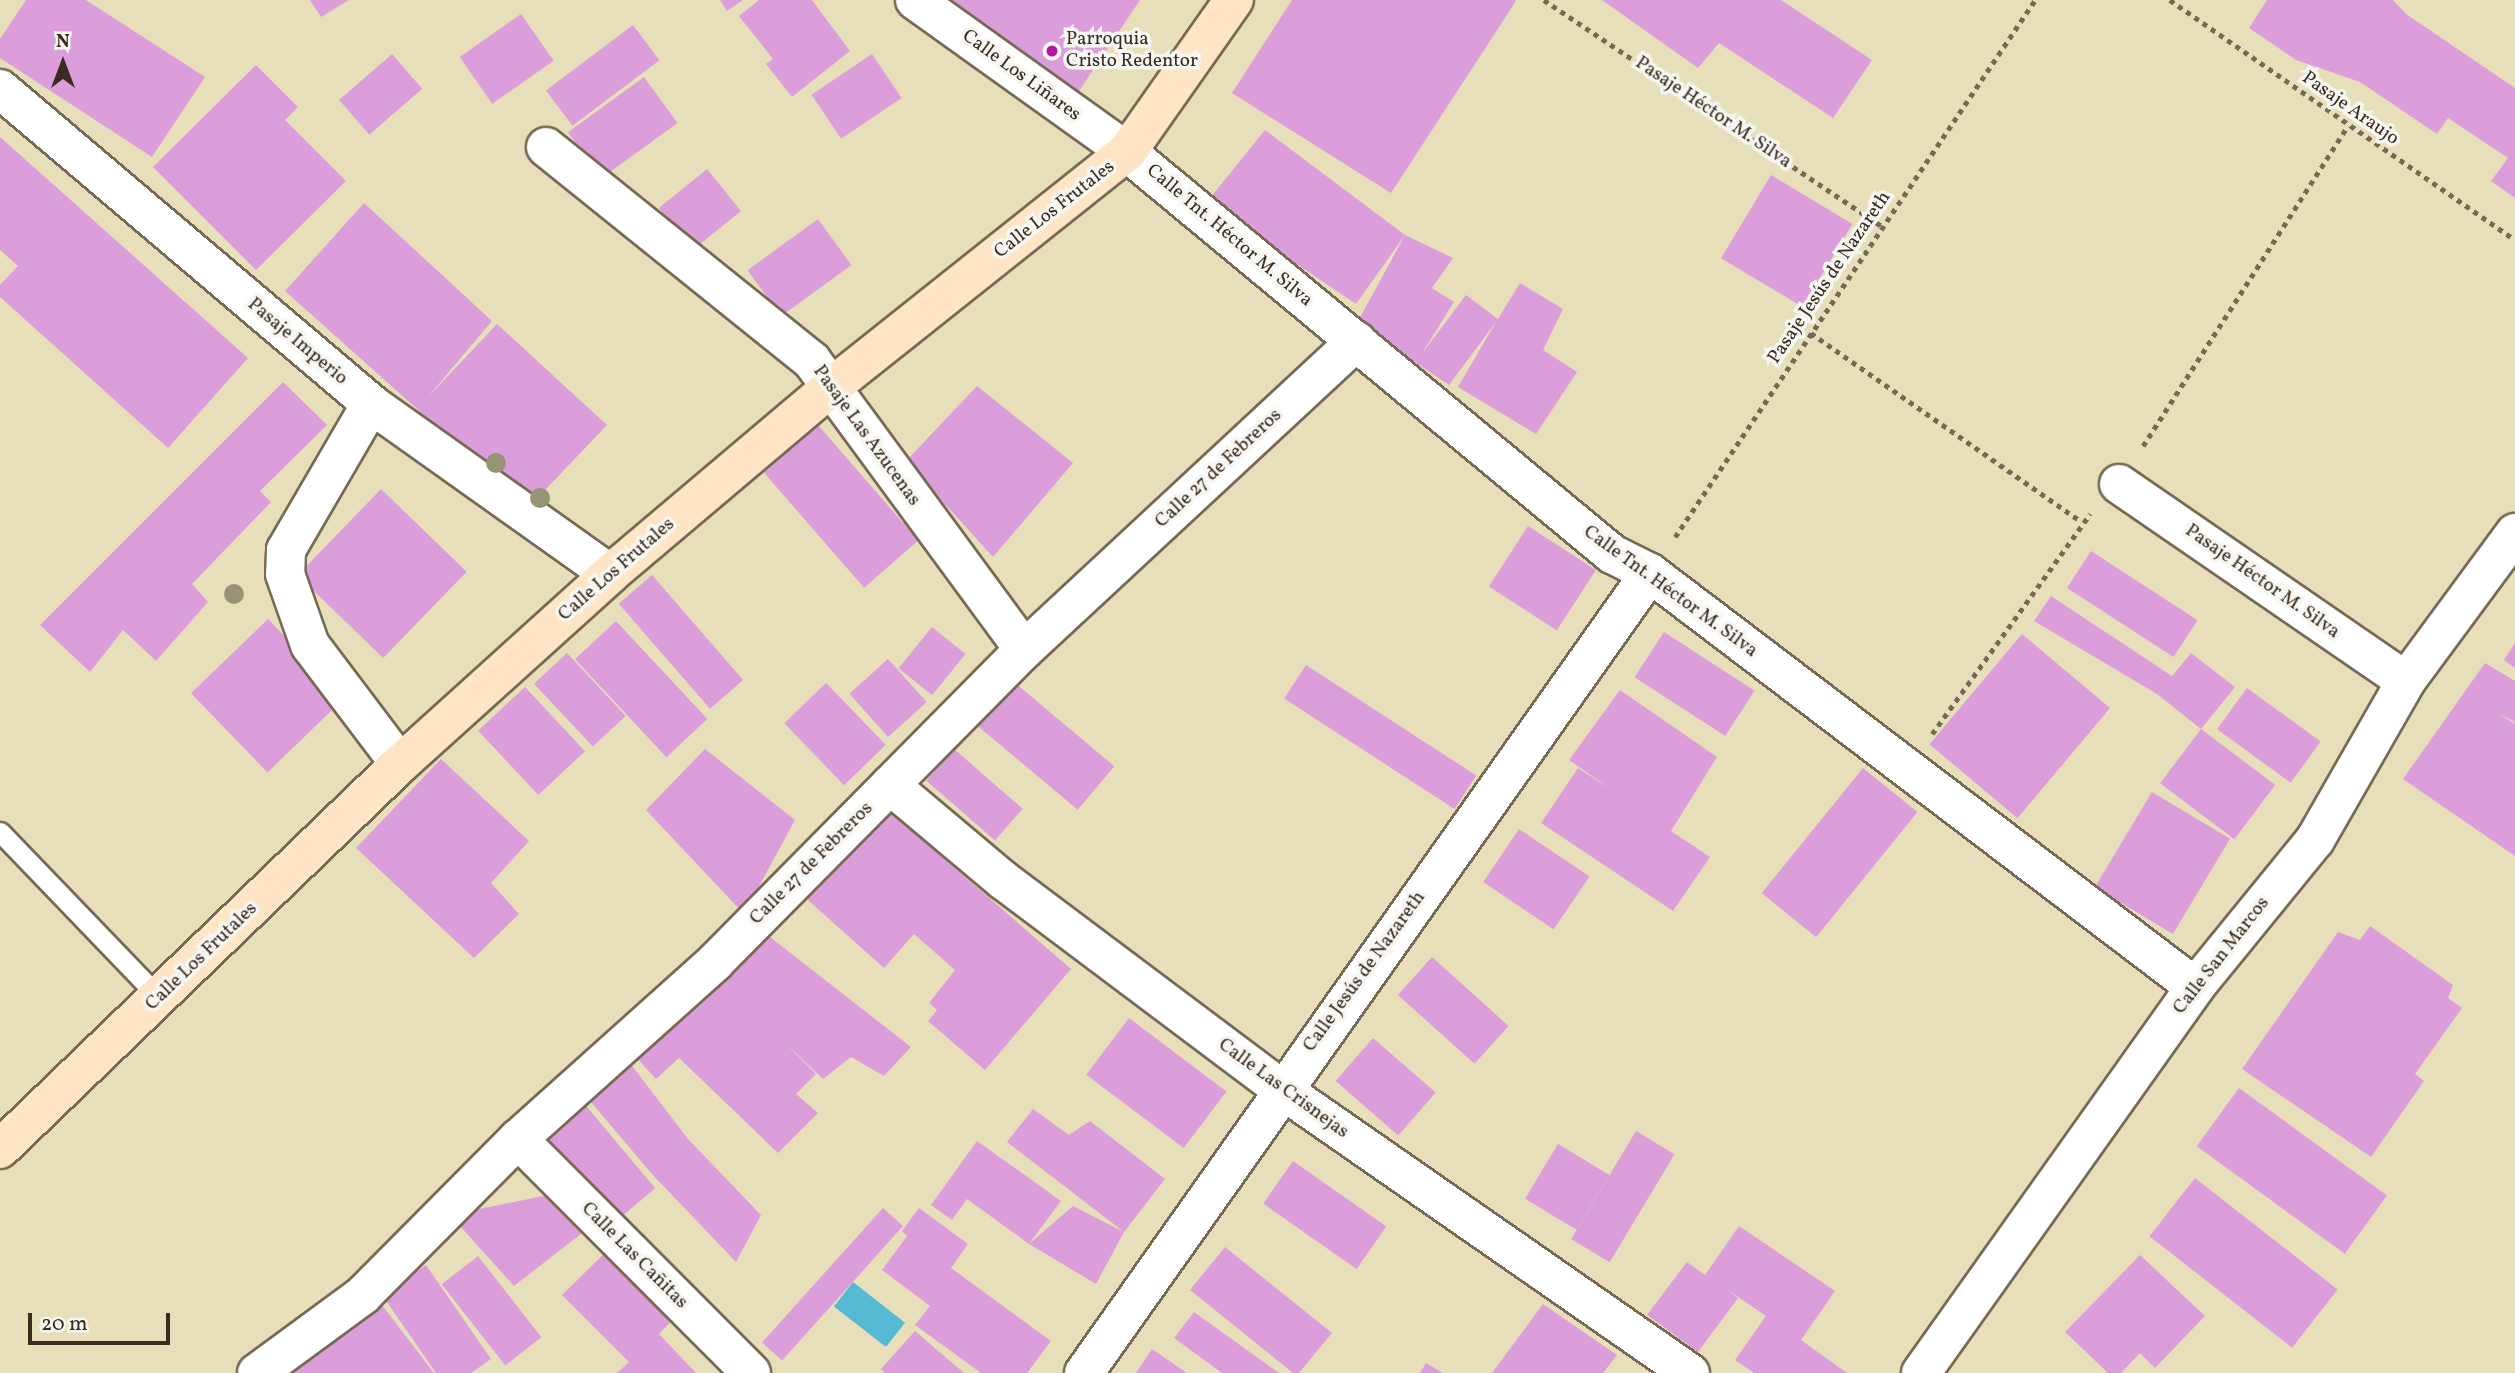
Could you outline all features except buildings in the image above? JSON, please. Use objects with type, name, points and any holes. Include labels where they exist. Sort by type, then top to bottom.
[{"type":"street","name":"Calle Los Liñares","points":[[915,0],[1127,152]]},
{"type":"street","name":"Calle Los Frutales","points":[[0,1149],[160,998],[400,764],[610,575],[830,388],[1127,152],[1234,0]]},
{"type":"street","name":"Pasaje Imperio","points":[[0,89],[371,404],[610,575]]},
{"type":"street","name":"Pasaje Las Azucenas","points":[[546,147],[812,360],[1024,650]]},
{"type":"street","name":"Calle Tnt. Héctor M. Silva","points":[[1127,152],[1612,554],[1650,573],[2195,987]]},
{"type":"street","name":"Calle 27 de Febreros","points":[[257,1373],[363,1294],[518,1139],[715,962],[1024,650],[1356,341]]},
{"type":"street","points":[[371,404],[286,550],[285,574],[310,645],[400,764]]},
{"type":"street","name":"Pasaje Héctor M. Silva","points":[[2119,484],[2406,681]]},
{"type":"street","name":"Calle San Marcos","points":[[1921,1373],[2195,987],[2315,840],[2406,681],[2515,533]]},
{"type":"street","name":"Calle Jesús de Nazareth","points":[[1084,1373],[1281,1089],[1650,573]]},
{"type":"street","name":"Calle Las Crisnejas","points":[[890,785],[1003,880],[1281,1089],[1690,1373]]},
{"type":"street","name":"Calle Las Cañitas","points":[[518,1139],[751,1373]]},
{"type":"lane","points":[[0,832],[160,998]]},
{"type":"path","name":"Pasaje Héctor M. Silva","points":[[1544,0],[1882,226]]},
{"type":"path","name":"Pasaje Jesús de Nazareth","points":[[1650,573],[2035,0]]},
{"type":"path","name":"Pasaje Araujo","points":[[2169,0],[2515,240]]},
{"type":"path","points":[[1811,333],[2082,522]]},
{"type":"water","points":[[853,1282],[905,1323],[886,1347],[834,1306]]},
{"type":"place","name":"Parroquia Cristo Redentor","points":[[1052,51]]}]
